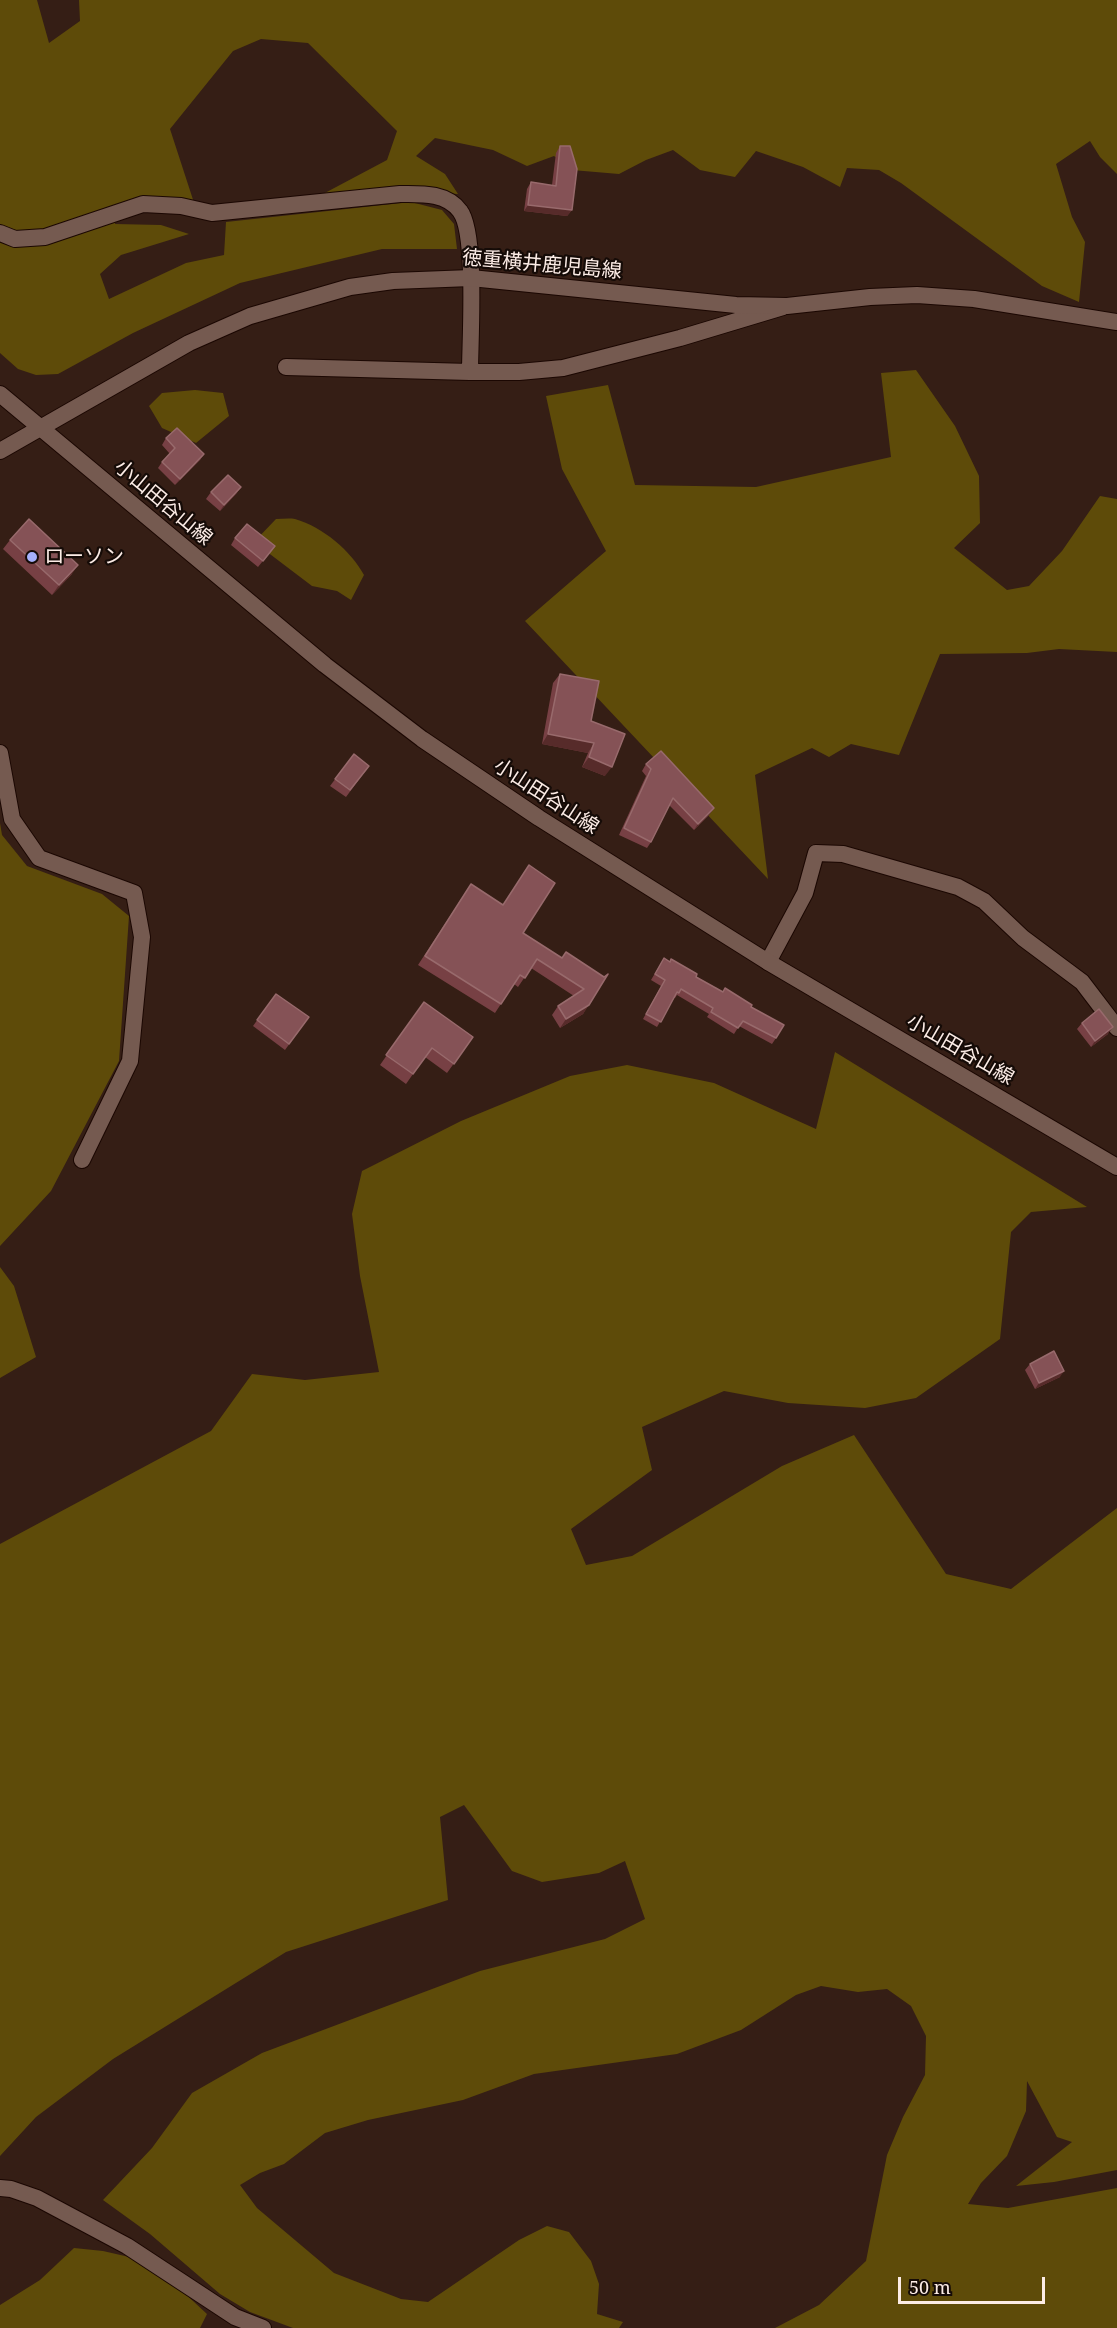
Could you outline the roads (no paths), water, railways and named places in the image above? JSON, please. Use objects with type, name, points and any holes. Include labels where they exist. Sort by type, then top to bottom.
[{"type":"main road","points":[[0,234],[15,238],[45,237],[143,204],[180,206],[212,213],[400,194],[429,194],[445,199],[461,211],[468,235],[471,278],[470,372]]},
{"type":"main road","name":"徳重横井鹿児島線","points":[[0,452],[189,343],[250,315],[350,287],[393,280],[471,278],[736,305],[787,306],[870,297],[917,295],[974,299],[1117,322]]},
{"type":"main road","points":[[286,367],[470,372],[519,372],[563,368],[680,338],[787,306]]},
{"type":"main road","name":"小山田谷山線","points":[[0,394],[325,665],[422,739],[538,818],[768,962],[1117,1167]]},
{"type":"main road","points":[[0,753],[12,819],[39,858],[134,893],[142,938],[130,1061],[82,1160]]},
{"type":"main road","points":[[768,962],[805,893],[816,853],[843,854],[958,887],[984,901],[1023,938],[1082,982],[1117,1028]]},
{"type":"main road","points":[[0,2188],[11,2189],[37,2198],[127,2246],[235,2317],[263,2328]]},
{"type":"place","name":"ローソン","points":[[32,557]]}]
